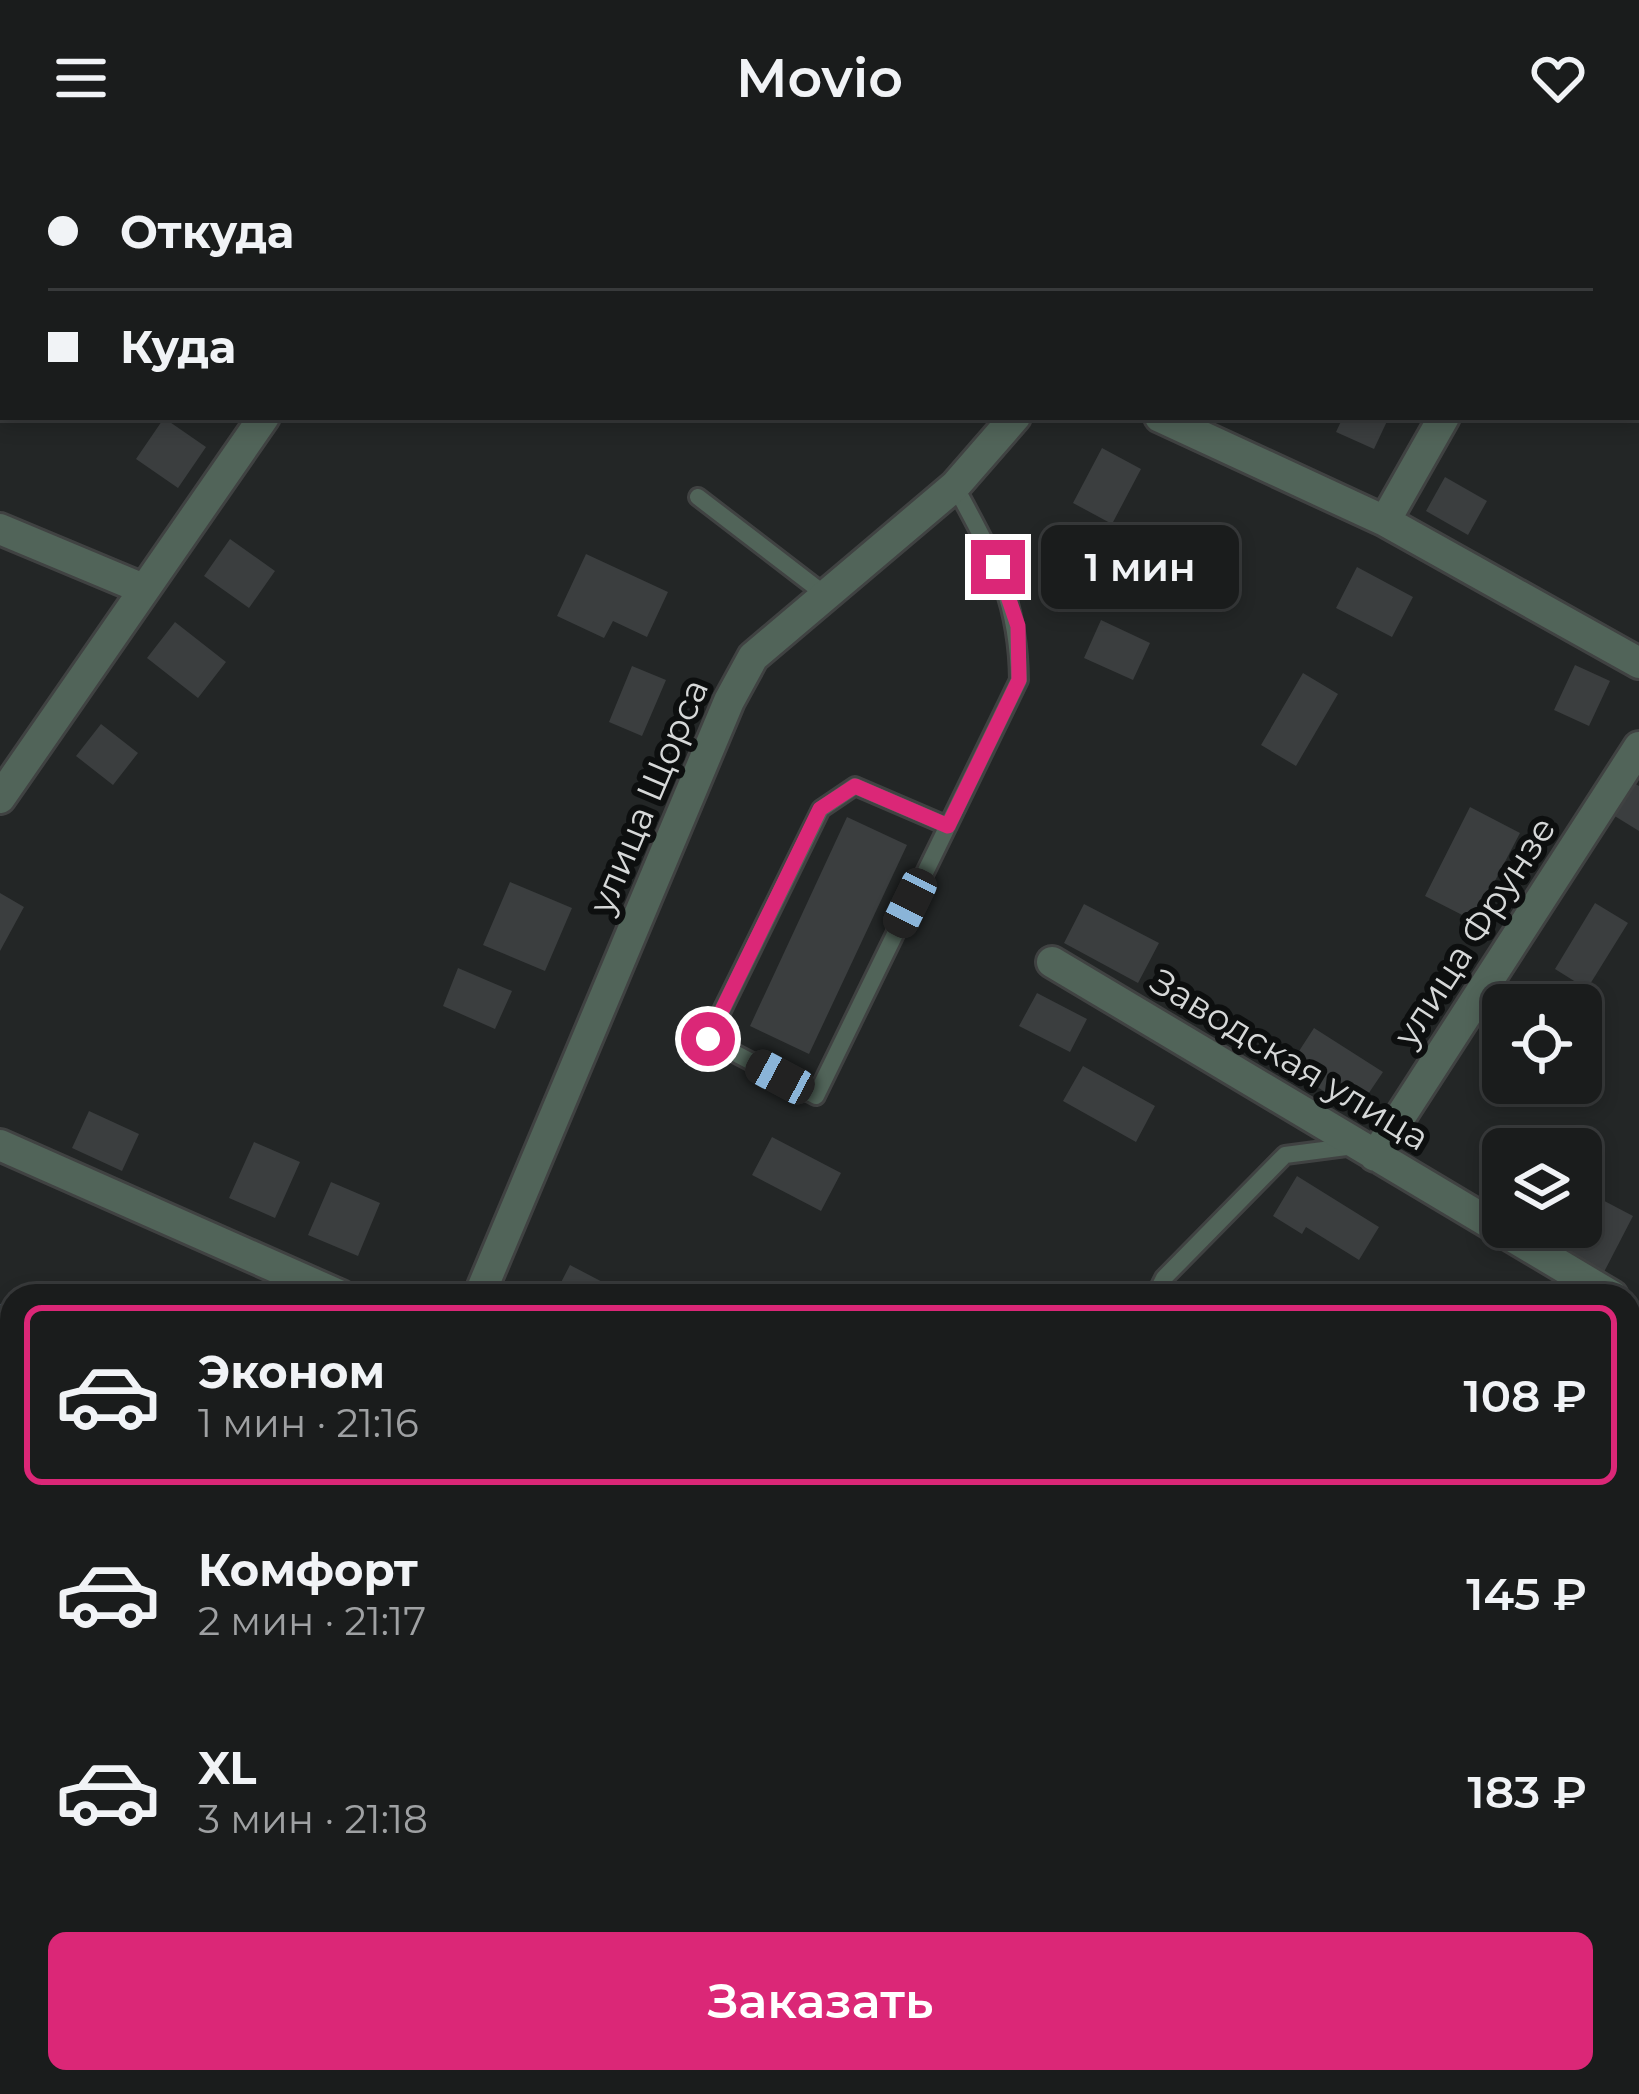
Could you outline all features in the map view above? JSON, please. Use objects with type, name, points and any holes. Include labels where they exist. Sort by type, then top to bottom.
[{"type":"street","points":[[0,797],[262,420]]},
{"type":"street","name":"улица Щорса","points":[[484,1284],[729,701],[753,657],[823,592],[955,486],[1012,420]]},
{"type":"street","points":[[1166,420],[1384,521],[1639,663]]},
{"type":"street","points":[[1384,521],[1442,420]]},
{"type":"street","points":[[0,529],[141,588]]},
{"type":"street","name":"улица Фрунзе","points":[[1365,1151],[1639,747]]},
{"type":"street","name":"Заводская улица","points":[[1052,962],[1592,1284]]},
{"type":"street","points":[[0,1145],[314,1284]]},
{"type":"lane","points":[[948,826],[855,786],[820,809],[708,1039],[816,1096],[948,826],[1019,680],[1018,626],[998,567],[955,486]]},
{"type":"lane","points":[[698,497],[823,592]]},
{"type":"lane","points":[[1161,1284],[1285,1155],[1365,1151]]},
{"type":"building","points":[[163,420],[206,447],[178,488],[136,459]]},
{"type":"building","points":[[1342,420],[1388,420],[1374,449],[1336,432]]},
{"type":"building","points":[[1102,448],[1141,469],[1112,524],[1073,503]]},
{"type":"building","points":[[1445,477],[1487,501],[1468,535],[1426,511]]},
{"type":"building","points":[[230,539],[275,571],[249,608],[204,576]]},
{"type":"building","points":[[586,554],[668,592],[647,637],[613,621],[604,638],[557,616]]},
{"type":"building","points":[[1357,567],[1413,597],[1392,637],[1336,608]]},
{"type":"building","points":[[1101,620],[1150,643],[1133,680],[1084,658]]},
{"type":"building","points":[[175,622],[226,662],[198,698],[147,658]]},
{"type":"building","points":[[1575,665],[1610,681],[1589,726],[1554,710]]},
{"type":"building","points":[[632,666],[666,680],[642,736],[609,722]]},
{"type":"building","points":[[1303,673],[1338,694],[1296,766],[1261,745]]},
{"type":"building","points":[[101,724],[138,753],[113,785],[76,756]]},
{"type":"building","points":[[1632,782],[1639,786],[1639,831],[1613,815]]},
{"type":"building","points":[[1470,807],[1520,833],[1474,921],[1425,896]]},
{"type":"building","points":[[847,817],[907,845],[809,1054],[750,1026]]},
{"type":"building","points":[[510,882],[572,908],[545,971],[483,945]]},
{"type":"building","points":[[0,893],[24,907],[0,951]]},
{"type":"building","points":[[1595,903],[1628,923],[1590,984],[1579,984],[1555,969]]},
{"type":"building","points":[[1084,904],[1159,943],[1138,983],[1064,943]]},
{"type":"building","points":[[458,968],[512,991],[495,1029],[443,1006]]},
{"type":"building","points":[[1037,993],[1087,1019],[1070,1052],[1019,1026]]},
{"type":"building","points":[[1314,1028],[1383,1072],[1356,1112],[1288,1068]]},
{"type":"building","points":[[1083,1066],[1155,1106],[1136,1142],[1063,1101]]},
{"type":"building","points":[[89,1111],[139,1134],[122,1171],[72,1148]]},
{"type":"building","points":[[772,1137],[841,1173],[821,1211],[752,1175]]},
{"type":"building","points":[[254,1142],[300,1162],[275,1218],[229,1198]]},
{"type":"building","points":[[1297,1176],[1379,1227],[1359,1260],[1306,1227],[1302,1234],[1273,1216]]},
{"type":"building","points":[[331,1182],[380,1203],[358,1256],[308,1235]]},
{"type":"building","points":[[1602,1200],[1633,1216],[1604,1272],[1564,1251],[1602,1248]]},
{"type":"building","points":[[570,1265],[606,1284],[560,1284]]},
{"type":"route","points":[[708,1039],[820,809],[855,786],[948,826],[1019,680],[1018,626],[998,567]]}]
